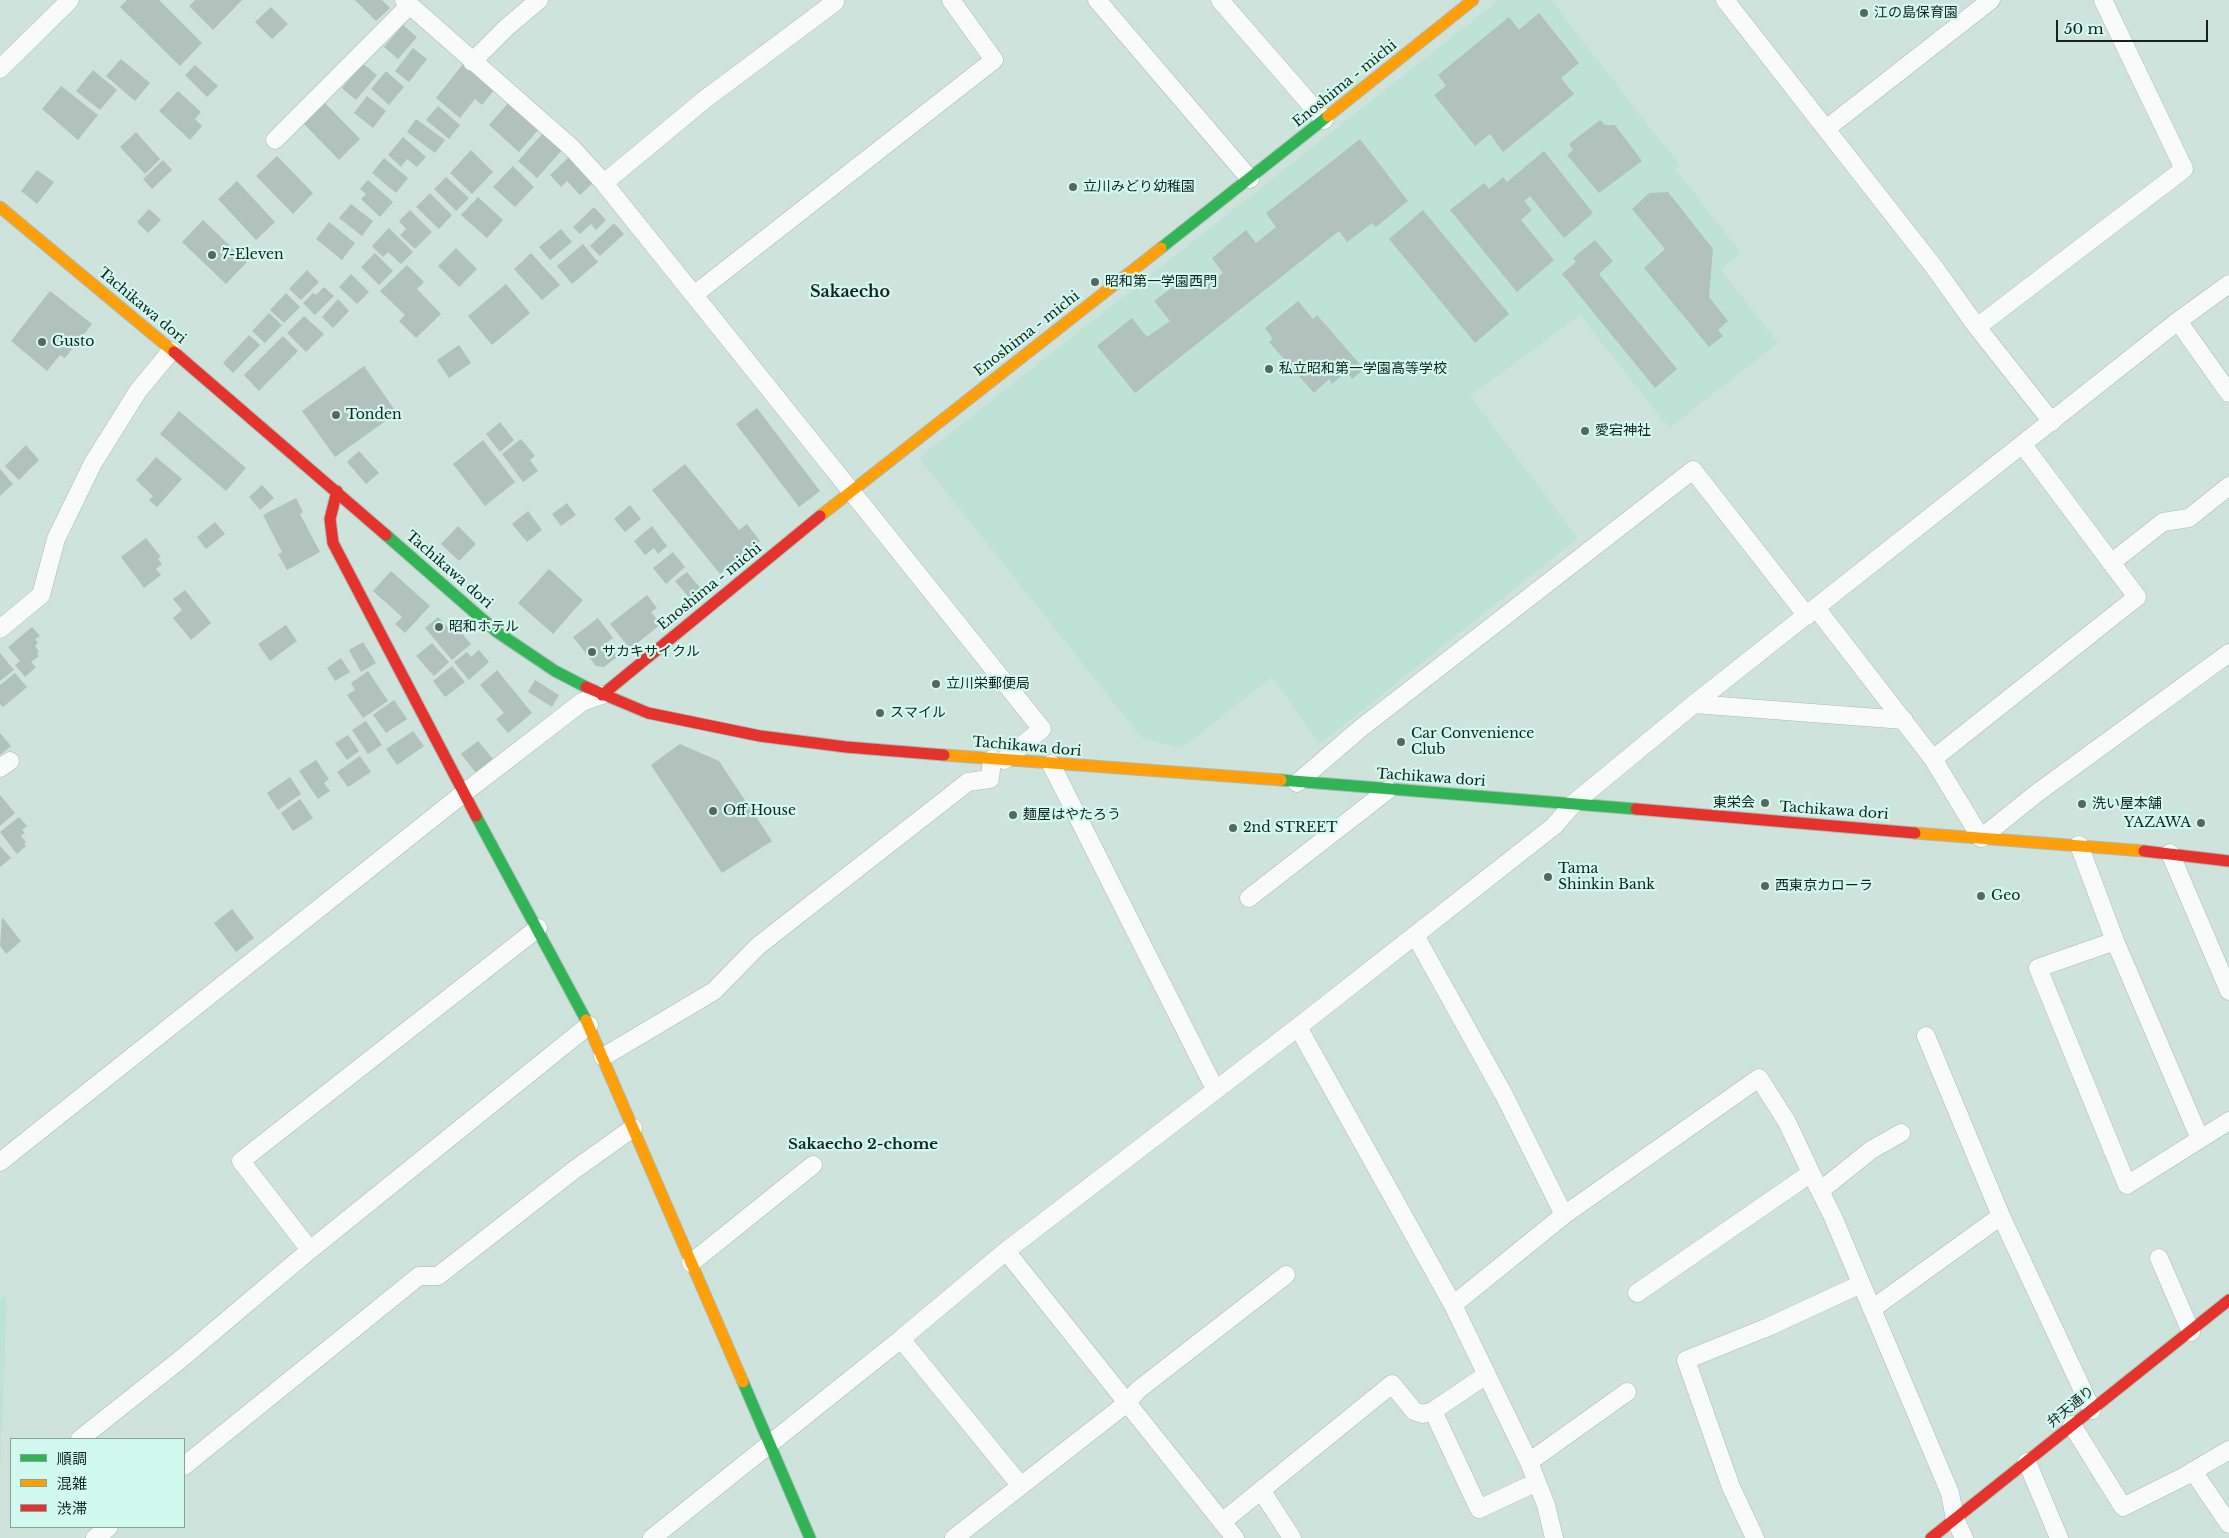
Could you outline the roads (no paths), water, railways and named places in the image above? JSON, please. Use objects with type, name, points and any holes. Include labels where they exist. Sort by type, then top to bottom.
[{"type":"street","points":[[0,69],[70,0]]},
{"type":"street","points":[[472,62],[506,28],[539,0]]},
{"type":"street","points":[[604,183],[704,100],[835,2],[834,0]]},
{"type":"street","points":[[695,294],[994,60],[951,0]]},
{"type":"street","points":[[1097,0],[1250,179]]},
{"type":"street","points":[[1220,0],[1324,120]]},
{"type":"street","name":"Enoshima - michi","points":[[602,695],[852,490],[1250,179],[1473,0]]},
{"type":"street","points":[[1725,0],[1934,267],[1977,327],[2052,422]]},
{"type":"street","points":[[1826,129],[1991,0]]},
{"type":"street","points":[[1977,327],[2184,169],[2104,0]]},
{"type":"street","points":[[274,140],[407,3],[572,148],[604,183],[695,294],[1042,729],[998,760],[990,779],[968,782],[758,946],[714,991],[603,1057]]},
{"type":"street","name":"Tachikawa dori","points":[[0,207],[171,351],[205,377],[497,632],[555,671],[602,695],[648,712],[760,736],[846,748],[2079,845],[2170,853],[2229,861]]},
{"type":"street","points":[[652,1538],[901,1339],[1006,1251],[1298,1027],[1554,826],[1574,804],[1694,704],[2178,322],[2229,284]]},
{"type":"street","points":[[2178,322],[2229,393]]},
{"type":"street","points":[[0,629],[41,595],[56,539],[93,463],[138,391],[171,351]]},
{"type":"street","points":[[1933,759],[2137,597],[2023,445]]},
{"type":"street","points":[[1297,783],[1361,728],[1693,470],[1904,720],[1933,759],[1980,838],[2037,793],[2229,653]]},
{"type":"street","points":[[2111,563],[2163,522],[2189,518],[2229,486]]},
{"type":"street","points":[[336,491],[330,519],[330,530],[334,543],[464,793],[589,1025],[810,1538]]},
{"type":"street","points":[[0,1162],[464,793],[582,702],[602,695]]},
{"type":"street","points":[[1694,704],[1904,720]]},
{"type":"street","points":[[1051,764],[1215,1089]]},
{"type":"street","points":[[1249,898],[1388,790]]},
{"type":"street","points":[[2079,845],[2115,941],[2200,1139]]},
{"type":"street","points":[[2170,853],[2229,991]]},
{"type":"street","points":[[310,1250],[240,1161],[538,928]]},
{"type":"street","points":[[1415,935],[1504,1095],[1564,1215]]},
{"type":"street","points":[[2115,941],[2038,968],[2127,1185],[2229,1121]]},
{"type":"street","points":[[81,1438],[181,1359],[310,1250],[589,1025]]},
{"type":"street","points":[[1298,1027],[1453,1305],[1529,1462],[1546,1505],[1554,1538]]},
{"type":"street","points":[[1926,1036],[2001,1216],[2092,1410]]},
{"type":"street","points":[[1453,1305],[1564,1215],[1759,1078],[1787,1122],[1810,1173],[1834,1217],[1950,1493],[1955,1519],[1964,1538]]},
{"type":"street","points":[[185,1465],[419,1276],[438,1276],[574,1170],[633,1128]]},
{"type":"street","points":[[1820,1191],[1871,1150],[1901,1133]]},
{"type":"street","points":[[690,1263],[813,1165]]},
{"type":"street","points":[[1637,1293],[1810,1173]]},
{"type":"street","points":[[1872,1309],[2001,1216]]},
{"type":"street","points":[[1006,1251],[1235,1538]]},
{"type":"street","points":[[2159,1258],[2191,1332]]},
{"type":"street","points":[[954,1538],[1127,1403],[1138,1390],[1286,1275]]},
{"type":"street","points":[[1755,1538],[1731,1487],[1686,1360],[1768,1327],[1861,1284]]},
{"type":"street","name":"弁天通り","points":[[1932,1538],[2229,1300]]},
{"type":"street","points":[[901,1339],[1020,1486]]},
{"type":"street","points":[[1222,1522],[1392,1384],[1414,1411],[1423,1414],[1433,1412],[1486,1375]]},
{"type":"street","points":[[1529,1462],[1627,1392]]},
{"type":"street","points":[[1433,1412],[1480,1510],[1537,1482]]},
{"type":"street","points":[[2072,1425],[2123,1507],[2229,1450]]},
{"type":"street","points":[[2027,1462],[2059,1538]]},
{"type":"street","points":[[2193,1471],[2229,1524]]},
{"type":"street","points":[[1261,1490],[1292,1538]]},
{"type":"street","points":[[95,1538],[108,1528]]},
{"type":"place","name":"江の島保育園","points":[[1864,13]]},
{"type":"place","name":"立川みどり幼稚園","points":[[1073,187]]},
{"type":"place","name":"7-Eleven","points":[[212,255]]},
{"type":"place","name":"昭和第一学園西門","points":[[1095,282]]},
{"type":"place","name":"Gusto","points":[[42,342]]},
{"type":"place","name":"私立昭和第一学園高等学校","points":[[1269,369]]},
{"type":"place","name":"Tonden","points":[[336,415]]},
{"type":"place","name":"愛宕神社","points":[[1585,431]]},
{"type":"place","name":"昭和ホテル","points":[[439,627]]},
{"type":"place","name":"サカキサイクル","points":[[592,652]]},
{"type":"place","name":"立川栄郵便局","points":[[936,684]]},
{"type":"place","name":"スマイル","points":[[880,713]]},
{"type":"place","name":"Car Convenience Club","points":[[1401,742]]},
{"type":"place","name":"東栄会","points":[[1765,803]]},
{"type":"place","name":"洗い屋本舗","points":[[2082,804]]},
{"type":"place","name":"Off House","points":[[713,811]]},
{"type":"place","name":"麺屋はやたろう","points":[[1013,815]]},
{"type":"place","name":"YAZAWA","points":[[2201,823]]},
{"type":"place","name":"2nd STREET","points":[[1233,828]]},
{"type":"place","name":"Tama Shinkin Bank","points":[[1548,877]]},
{"type":"place","name":"西東京カローラ","points":[[1765,886]]},
{"type":"place","name":"Geo","points":[[1981,896]]},
{"type":"district","name":"Sakaecho","points":[[850,292]]},
{"type":"district","name":"Sakaecho 2-chome","points":[[863,1145]]}]
